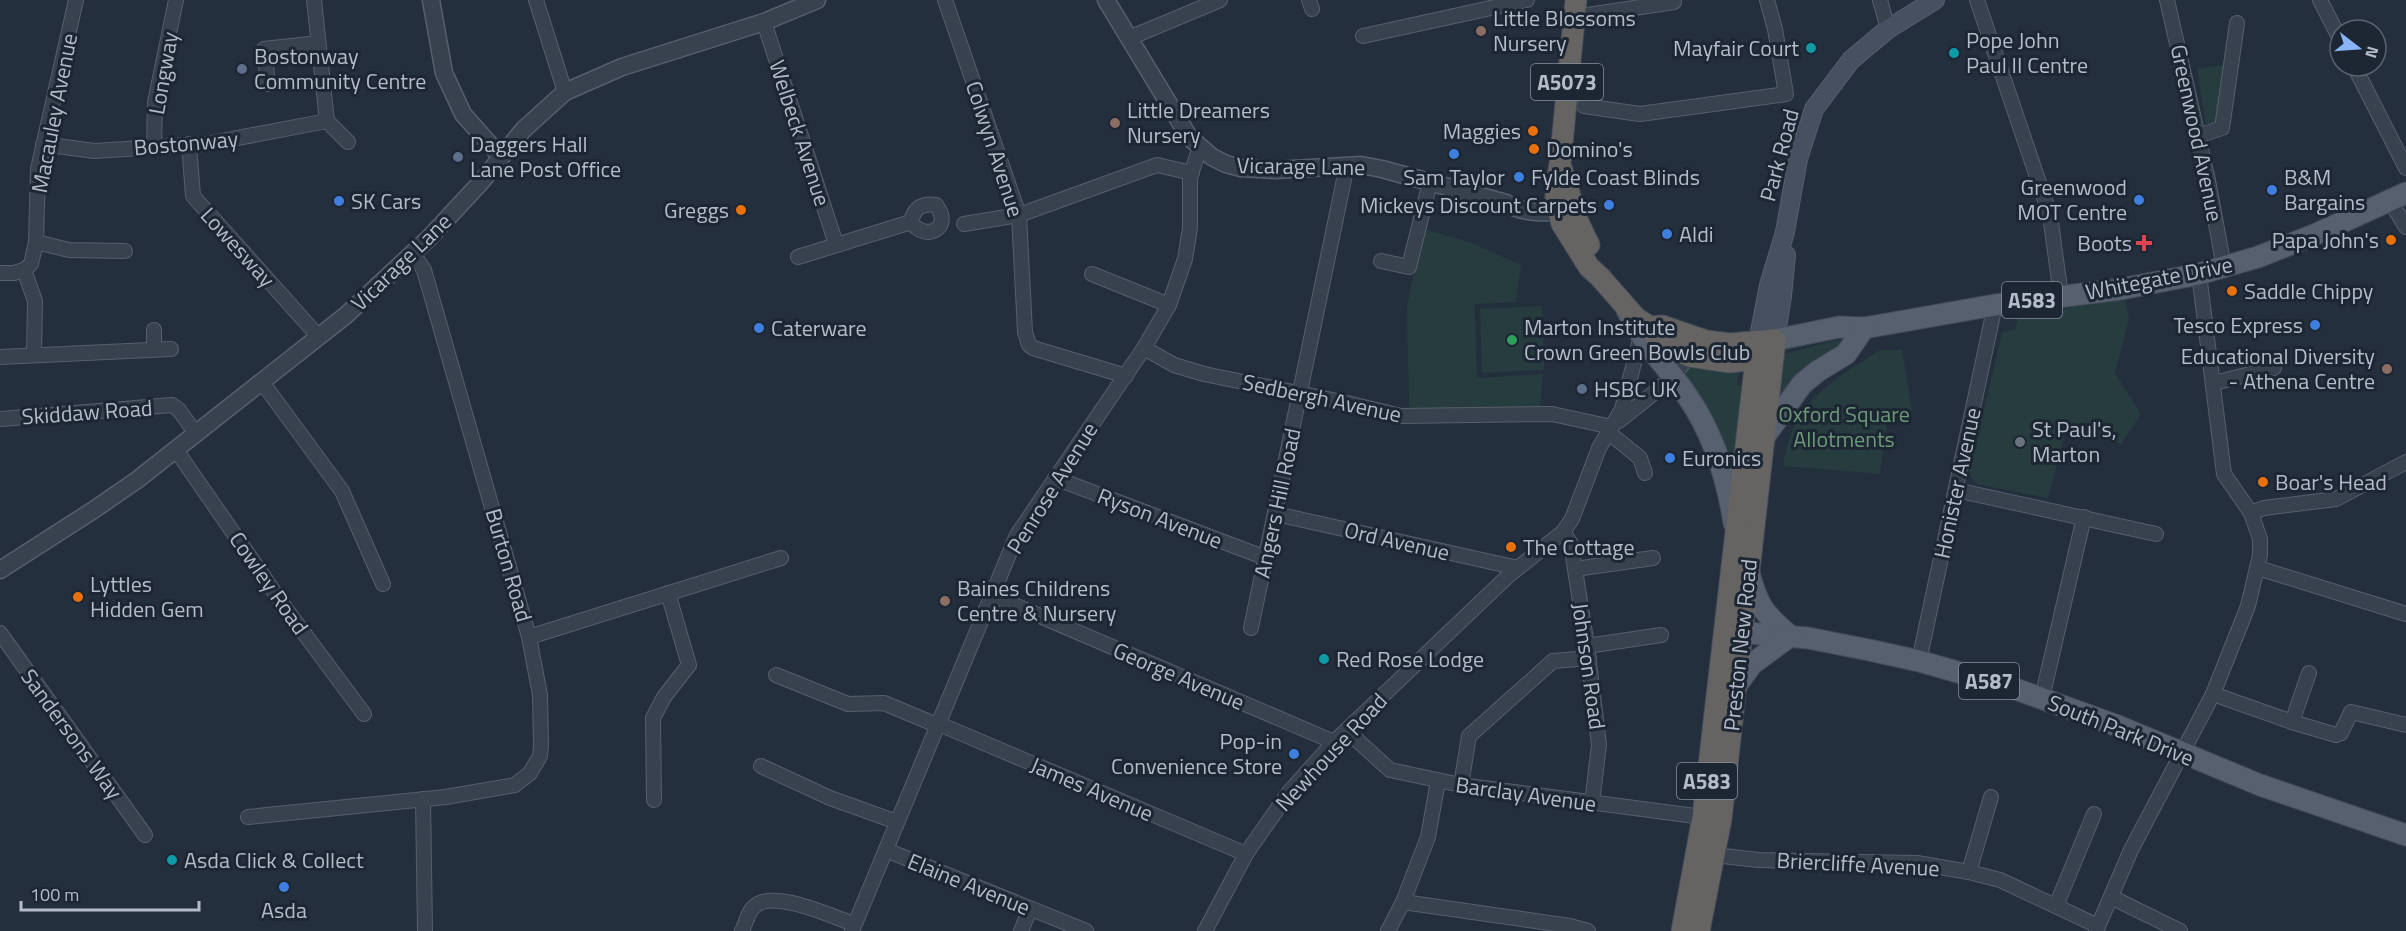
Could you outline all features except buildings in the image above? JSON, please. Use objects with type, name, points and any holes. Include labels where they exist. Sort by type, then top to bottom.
[{"type":"highway","name":"A5073","points":[[1565,206],[1556,186],[1575,9]]},
{"type":"highway","points":[[1565,206],[1574,246],[1589,267],[1600,276],[1645,331],[1662,326],[1692,347],[1729,362],[1765,350]]},
{"type":"highway","name":"Preston New Road","points":[[1682,931],[1712,818],[1736,686],[1732,631],[1749,571],[1762,440],[1765,350]]},
{"type":"highway","name":"Preston New Road","points":[[1699,931],[1715,855],[1712,818],[1732,631],[1735,526],[1765,350]]},
{"type":"main road","name":"Park Road","points":[[1765,350],[1769,285],[1785,232],[1798,159],[1814,109],[1851,60],[1888,28],[1935,0]]},
{"type":"main road","name":"Whitegate Drive","points":[[1765,350],[1840,339],[1864,328],[1995,305],[2121,289],[2199,274],[2314,235],[2398,197]]},
{"type":"main road","points":[[1762,440],[1802,384],[1846,354],[1864,328]]},
{"type":"main road","name":"Preston New Road","points":[[1645,331],[1697,410],[1711,437],[1727,483],[1735,526]]},
{"type":"main road","name":"A583","points":[[1749,571],[1760,606],[1771,620],[1790,636]]},
{"type":"main road","name":"South Park Drive","points":[[1732,631],[1790,636],[1919,661],[2042,698],[2118,726],[2260,785],[2406,835]]},
{"type":"main road","points":[[1736,686],[1752,664],[1790,636]]},
{"type":"street","name":"Macauley Avenue","points":[[24,270],[31,264],[36,242],[37,185],[43,144],[76,0]]},
{"type":"street","name":"Longway","points":[[154,147],[155,102],[176,0]]},
{"type":"street","points":[[314,0],[327,121],[348,142]]},
{"type":"street","points":[[431,0],[444,73],[463,114],[501,157]]},
{"type":"street","points":[[536,0],[566,92]]},
{"type":"street","name":"Vicarage Lane","points":[[0,570],[108,501],[345,316],[412,254],[482,181],[523,130],[566,92],[622,67],[764,22],[817,0]]},
{"type":"street","name":"Colwyn Avenue","points":[[945,0],[1019,214],[1025,332],[1029,345],[1126,376]]},
{"type":"street","name":"Vicarage Lane","points":[[1106,0],[1179,124],[1200,147],[1226,164],[1241,168],[1276,170],[1347,165],[1382,169],[1506,203],[1515,208],[1565,206]]},
{"type":"street","points":[[1129,38],[1220,0]]},
{"type":"street","points":[[1363,36],[1527,0]]},
{"type":"street","points":[[1575,9],[1674,2],[1674,0]]},
{"type":"street","points":[[1584,106],[1640,114],[1786,94],[1775,29],[1767,0]]},
{"type":"street","points":[[1880,0],[1888,28]]},
{"type":"street","points":[[1977,0],[2050,215],[2061,296]]},
{"type":"street","name":"Greenwood Avenue","points":[[2168,0],[2224,267]]},
{"type":"street","points":[[2320,0],[2329,18]]},
{"type":"street","name":"Welbeck Avenue","points":[[764,22],[836,244]]},
{"type":"street","points":[[2198,136],[2222,128],[2237,23]]},
{"type":"street","points":[[268,84],[264,50],[318,42]]},
{"type":"street","points":[[2360,78],[2406,168]]},
{"type":"street","name":"Bostonway","points":[[43,144],[94,151],[154,147],[228,141],[327,121]]},
{"type":"street","name":"Lowesway","points":[[189,144],[193,196],[318,336]]},
{"type":"street","name":"Penrose Avenue","points":[[853,928],[1017,535],[1126,376],[1169,305],[1185,260],[1189,235],[1192,172],[1200,147]]},
{"type":"street","points":[[964,224],[1019,214],[1156,165],[1192,172]]},
{"type":"street","name":"Angers Hill Road","points":[[1251,628],[1347,165]]},
{"type":"street","points":[[1381,261],[1409,267],[1430,182]]},
{"type":"street","points":[[2398,197],[2406,227]]},
{"type":"street","points":[[798,257],[911,222]]},
{"type":"street","points":[[36,242],[69,250],[125,251]]},
{"type":"street","name":"Burton Road","points":[[249,817],[423,799],[515,785],[530,773],[540,756],[540,695],[529,637],[424,270],[412,254]]},
{"type":"street","points":[[0,273],[24,270],[35,301],[34,355]]},
{"type":"street","points":[[1092,274],[1169,305]]},
{"type":"street","points":[[2097,928],[2131,850],[2212,694],[2248,606],[2258,568],[2260,539],[2251,513],[2224,474],[2199,274]]},
{"type":"street","name":"Honister Avenue","points":[[1919,661],[1995,305]]},
{"type":"street","points":[[154,330],[154,350]]},
{"type":"street","name":"Newhouse Road","points":[[1205,931],[1245,854],[1289,792],[1334,742],[1416,662],[1518,568],[1563,532],[1572,519],[1591,467],[1622,409],[1645,331]]},
{"type":"street","name":"Newhouse Road","points":[[1610,429],[1672,375],[1692,347]]},
{"type":"street","name":"Sedbergh Avenue","points":[[1144,348],[1174,364],[1201,373],[1401,416],[1552,414],[1610,429]]},
{"type":"street","points":[[0,357],[171,349]]},
{"type":"street","points":[[2214,383],[2274,368]]},
{"type":"street","points":[[262,382],[342,491],[383,584]]},
{"type":"street","name":"Skiddaw Road","points":[[1,418],[172,405],[179,410],[196,434]]},
{"type":"street","points":[[1610,429],[1640,458],[1645,473]]},
{"type":"street","name":"Cowley Road","points":[[176,450],[286,609],[364,714]]},
{"type":"street","points":[[2251,513],[2264,508],[2336,499],[2406,462]]},
{"type":"street","name":"Ryson Avenue","points":[[1055,478],[1266,558]]},
{"type":"street","points":[[1956,490],[2156,534]]},
{"type":"street","name":"Ord Avenue","points":[[1276,514],[1518,568]]},
{"type":"street","points":[[2042,698],[2084,517]]},
{"type":"street","name":"Johnson Road","points":[[1563,532],[1571,544],[1588,652],[1599,745],[1592,803]]},
{"type":"street","points":[[529,637],[781,558]]},
{"type":"street","points":[[1575,568],[1653,558]]},
{"type":"street","points":[[2258,568],[2406,614]]},
{"type":"street","points":[[654,800],[652,718],[664,697],[689,665],[668,593]]},
{"type":"street","name":"George Avenue","points":[[991,596],[1334,742]]},
{"type":"street","name":"Sandersons Way","points":[[0,633],[145,835]]},
{"type":"street","points":[[1461,784],[1469,736],[1553,662],[1661,635]]},
{"type":"street","points":[[2292,722],[2309,672]]},
{"type":"street","name":"James Avenue","points":[[776,675],[848,704],[884,703],[1245,854]]},
{"type":"street","points":[[2212,694],[2292,722],[2339,735],[2349,713],[2354,712],[2406,725]]},
{"type":"street","name":"Barclay Avenue","points":[[1347,731],[1390,770],[1438,781],[1712,818]]},
{"type":"street","points":[[760,766],[830,798],[897,822]]},
{"type":"street","points":[[1388,931],[1403,902],[1428,837],[1438,781]]},
{"type":"street","points":[[1969,872],[1991,797]]},
{"type":"street","points":[[423,799],[425,931]]},
{"type":"street","points":[[2056,906],[2094,814]]},
{"type":"street","name":"Elaine Avenue","points":[[886,850],[1086,931]]},
{"type":"street","name":"Briercliffe Avenue","points":[[1715,855],[1758,860],[1917,863],[1969,872],[2000,880],[2097,928]]},
{"type":"street","points":[[2111,897],[2180,931]]},
{"type":"street","points":[[742,931],[756,904],[776,900],[853,928]]},
{"type":"street","points":[[1403,902],[1570,926],[1588,931]]},
{"type":"street","points":[[1021,931],[1030,909]]},
{"type":"green space","points":[[2228,64],[2218,122],[2206,125],[2197,69]]},
{"type":"green space","points":[[1423,229],[1469,242],[1521,265],[1516,302],[1475,304],[1477,378],[1543,374],[1540,407],[1409,409],[1407,306]]},
{"type":"green space","points":[[2125,297],[2129,319],[2115,373],[2141,414],[2121,444],[2067,427],[2048,498],[1976,484],[1969,473],[2002,333],[2015,329],[2018,318]]},
{"type":"green space","name":"Marton Institute Crown Green Bowls Club","points":[[1542,306],[1544,370],[1482,373],[1480,309]]},
{"type":"green space","points":[[1840,339],[1846,354],[1784,408],[1767,396],[1773,357]]},
{"type":"green space","name":"Oxford Square Allotments","points":[[1880,350],[1902,350],[1912,409],[1907,422],[1887,421],[1880,474],[1783,466],[1795,425],[1805,409],[1830,384]]},
{"type":"green space","points":[[1690,361],[1740,365],[1737,384],[1744,387],[1734,476],[1680,372]]},
{"type":"place","name":"Little Blossoms Nursery","points":[[1481,31]]},
{"type":"place","name":"Mayfair Court","points":[[1811,48]]},
{"type":"place","name":"Pope John Paul II Centre","points":[[1954,53]]},
{"type":"place","name":"Bostonway Community Centre","points":[[242,69]]},
{"type":"place","name":"Little Dreamers Nursery","points":[[1115,123]]},
{"type":"place","name":"Maggies","points":[[1533,131]]},
{"type":"place","name":"Domino's","points":[[1534,149]]},
{"type":"place","name":"Sam Taylor","points":[[1454,154]]},
{"type":"place","name":"Daggers Hall Lane Post Office","points":[[458,157]]},
{"type":"place","name":"Fylde Coast Blinds","points":[[1519,177]]},
{"type":"place","name":"B&M Bargains","points":[[2272,190]]},
{"type":"place","name":"Greenwood MOT Centre","points":[[2139,200]]},
{"type":"place","name":"SK Cars","points":[[339,201]]},
{"type":"place","name":"Mickeys Discount Carpets","points":[[1609,205]]},
{"type":"place","name":"Greggs","points":[[741,210]]},
{"type":"place","name":"Aldi","points":[[1667,234]]},
{"type":"place","name":"Papa John's","points":[[2391,240]]},
{"type":"place","name":"Boots","points":[[2144,243]]},
{"type":"place","name":"Saddle Chippy","points":[[2232,291]]},
{"type":"place","name":"Tesco Express","points":[[2315,325]]},
{"type":"place","name":"Caterware","points":[[759,328]]},
{"type":"place","name":"Marton Institute Crown Green Bowls Club","points":[[1512,340]]},
{"type":"place","name":"Educational Diversity - Athena Centre","points":[[2387,369]]},
{"type":"place","name":"HSBC UK","points":[[1582,389]]},
{"type":"place","name":"St Paul's, Marton","points":[[2020,442]]},
{"type":"place","name":"Euronics","points":[[1670,458]]},
{"type":"place","name":"Boar's Head","points":[[2263,482]]},
{"type":"place","name":"The Cottage","points":[[1511,547]]},
{"type":"place","name":"Lyttles Hidden Gem","points":[[78,597]]},
{"type":"place","name":"Baines Childrens Centre & Nursery","points":[[945,601]]},
{"type":"place","name":"Red Rose Lodge","points":[[1324,659]]},
{"type":"place","name":"Pop-in Convenience Store","points":[[1294,754]]},
{"type":"place","name":"Asda Click & Collect","points":[[172,860]]},
{"type":"place","name":"Asda","points":[[284,887]]}]
